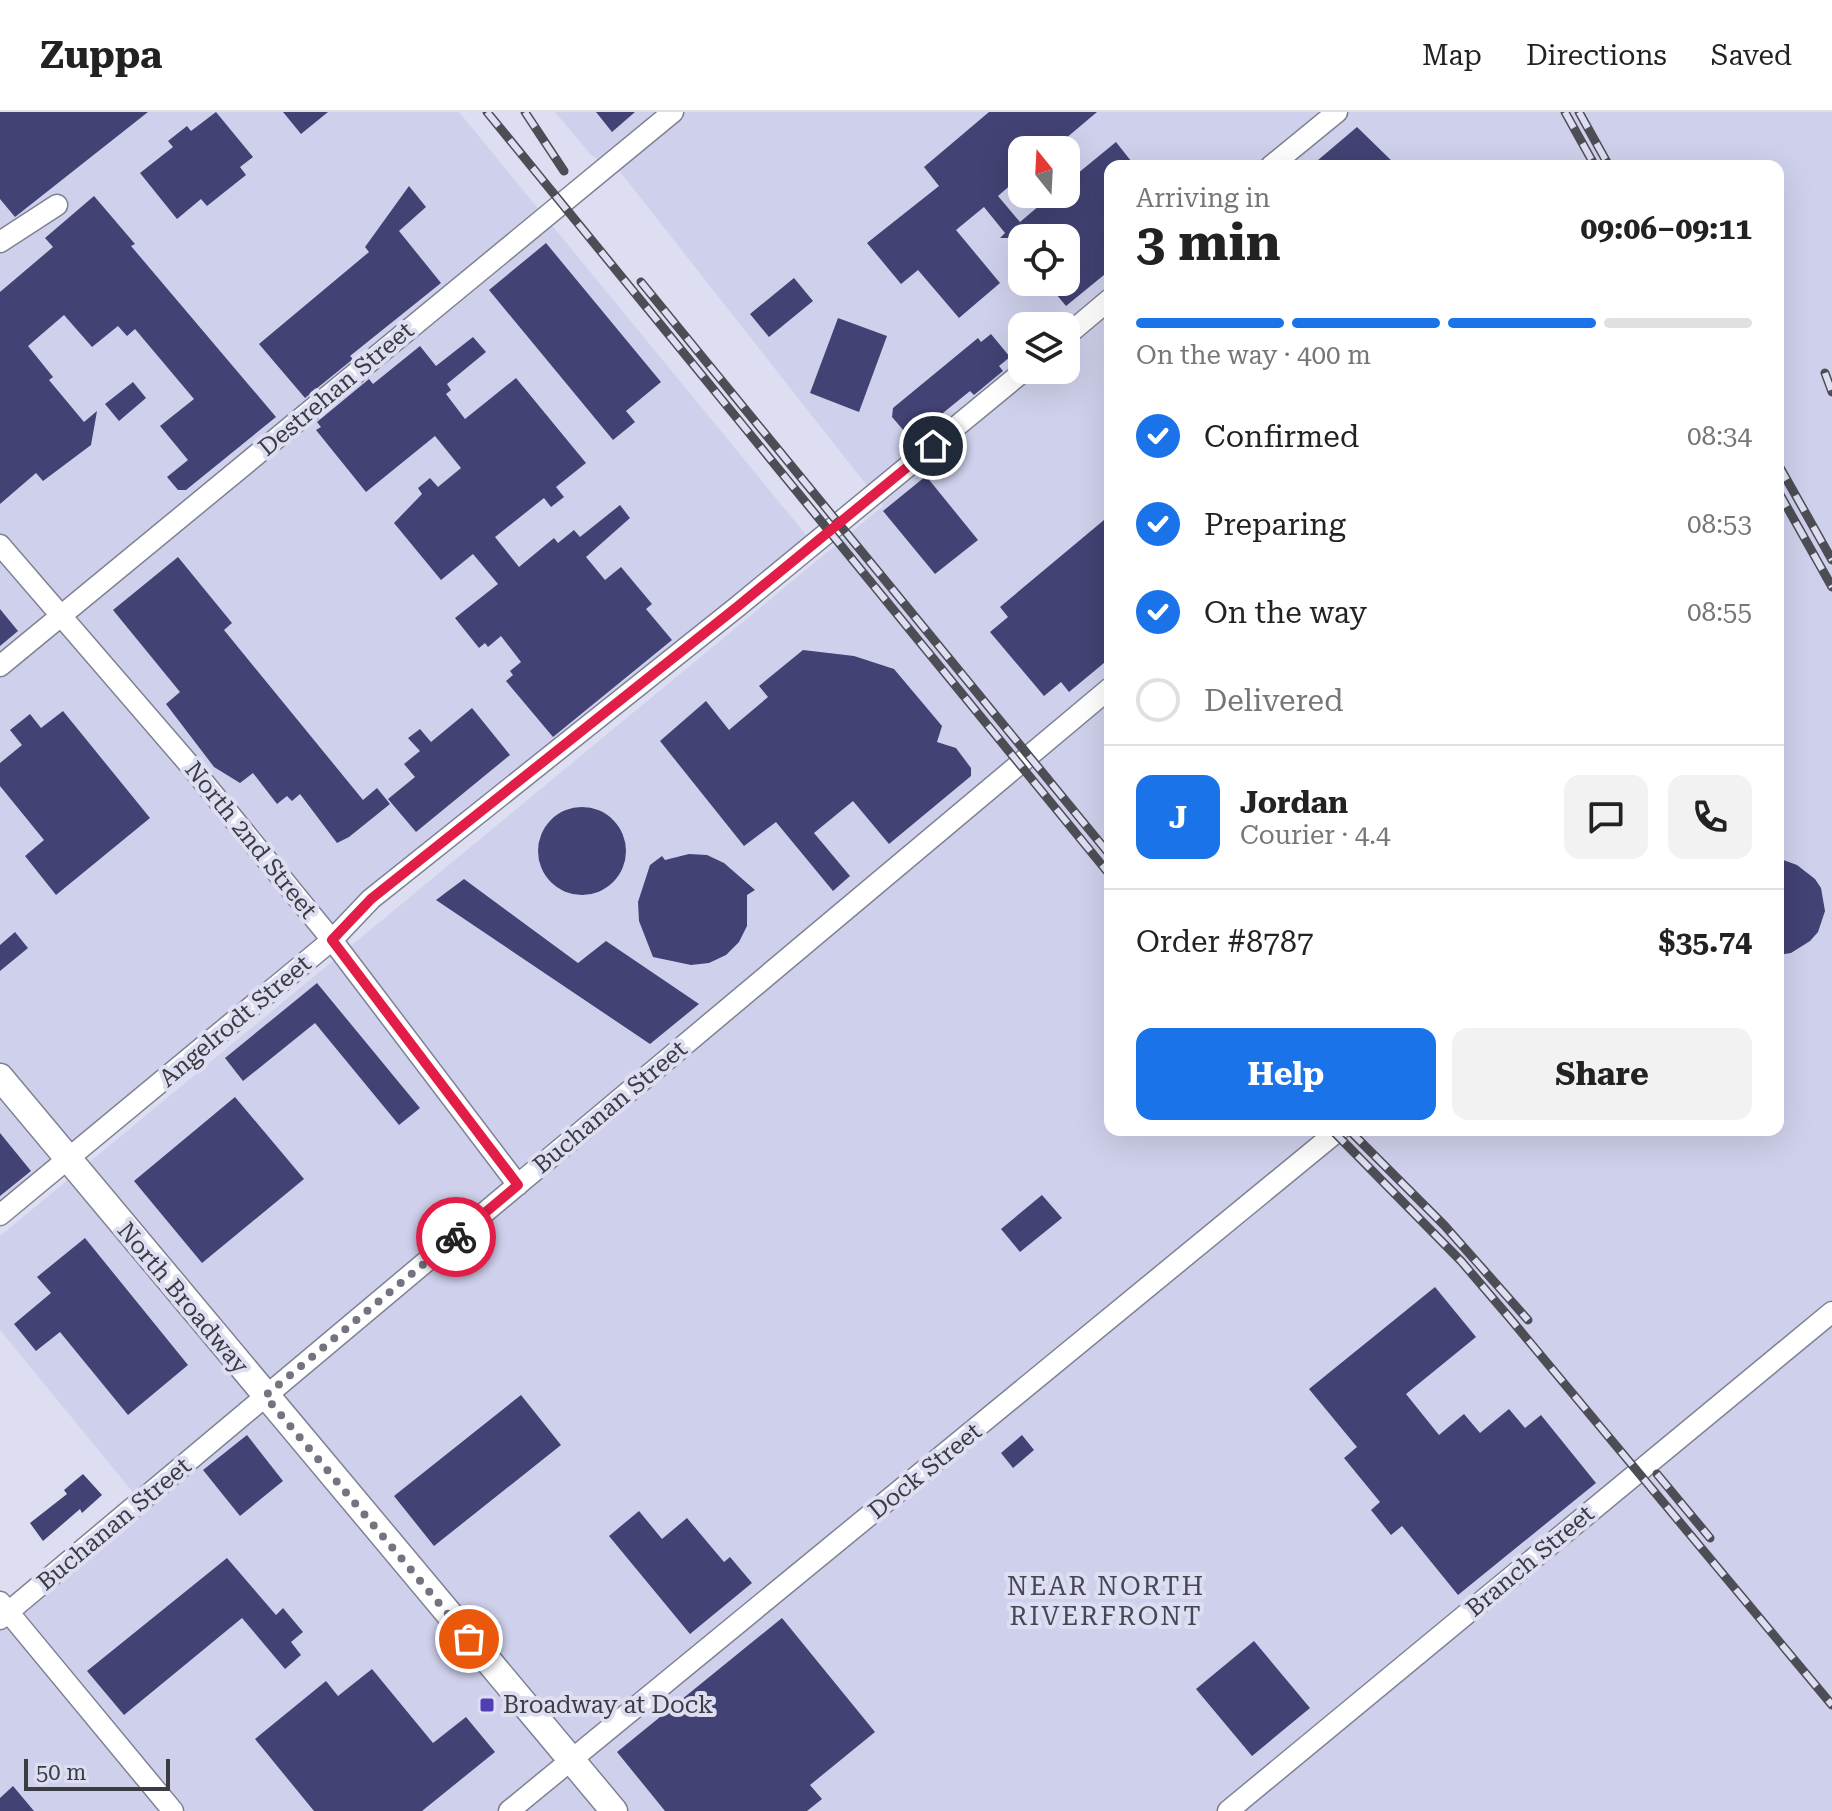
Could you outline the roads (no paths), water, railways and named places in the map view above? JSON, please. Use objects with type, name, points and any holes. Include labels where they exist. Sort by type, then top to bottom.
[{"type":"main road","name":"North Broadway","points":[[0,1077],[614,1811]]},
{"type":"street","name":"Destrehan Street","points":[[0,666],[673,112]]},
{"type":"street","points":[[1278,160],[1337,112]]},
{"type":"street","points":[[0,242],[57,205]]},
{"type":"street","points":[[1080,324],[1104,304]]},
{"type":"street","name":"Angelrodt Street","points":[[0,1215],[332,940],[371,899],[737,607],[1008,384]]},
{"type":"street","name":"North 2nd Street","points":[[0,545],[188,763],[332,940],[518,1185]]},
{"type":"street","name":"Buchanan Street","points":[[3,1611],[265,1396],[1104,693]]},
{"type":"street","name":"Dock Street","points":[[509,1811],[1332,1136]]},
{"type":"street","name":"Branch Street","points":[[1228,1811],[1832,1312]]},
{"type":"street","points":[[3,1611],[173,1811]]},
{"type":"railway","points":[[487,112],[1104,868]]},
{"type":"railway","points":[[525,112],[564,171]]},
{"type":"railway","points":[[1565,112],[1592,160]]},
{"type":"railway","points":[[1579,112],[1606,160]]},
{"type":"railway","points":[[641,282],[1104,848]]},
{"type":"railway","points":[[1825,373],[1832,392]]},
{"type":"railway","points":[[1784,475],[1832,560]]},
{"type":"railway","points":[[1784,502],[1832,587]]},
{"type":"railway","points":[[1338,1136],[1461,1261],[1832,1705]]},
{"type":"railway","points":[[1355,1136],[1444,1225],[1528,1320]]},
{"type":"railway","points":[[1657,1474],[1710,1538]]},
{"type":"place","name":"Broadway at Dock","points":[[487,1705]]},
{"type":"district","name":"NEAR NORTH RIVERFRONT","points":[[1106,1601]]}]
